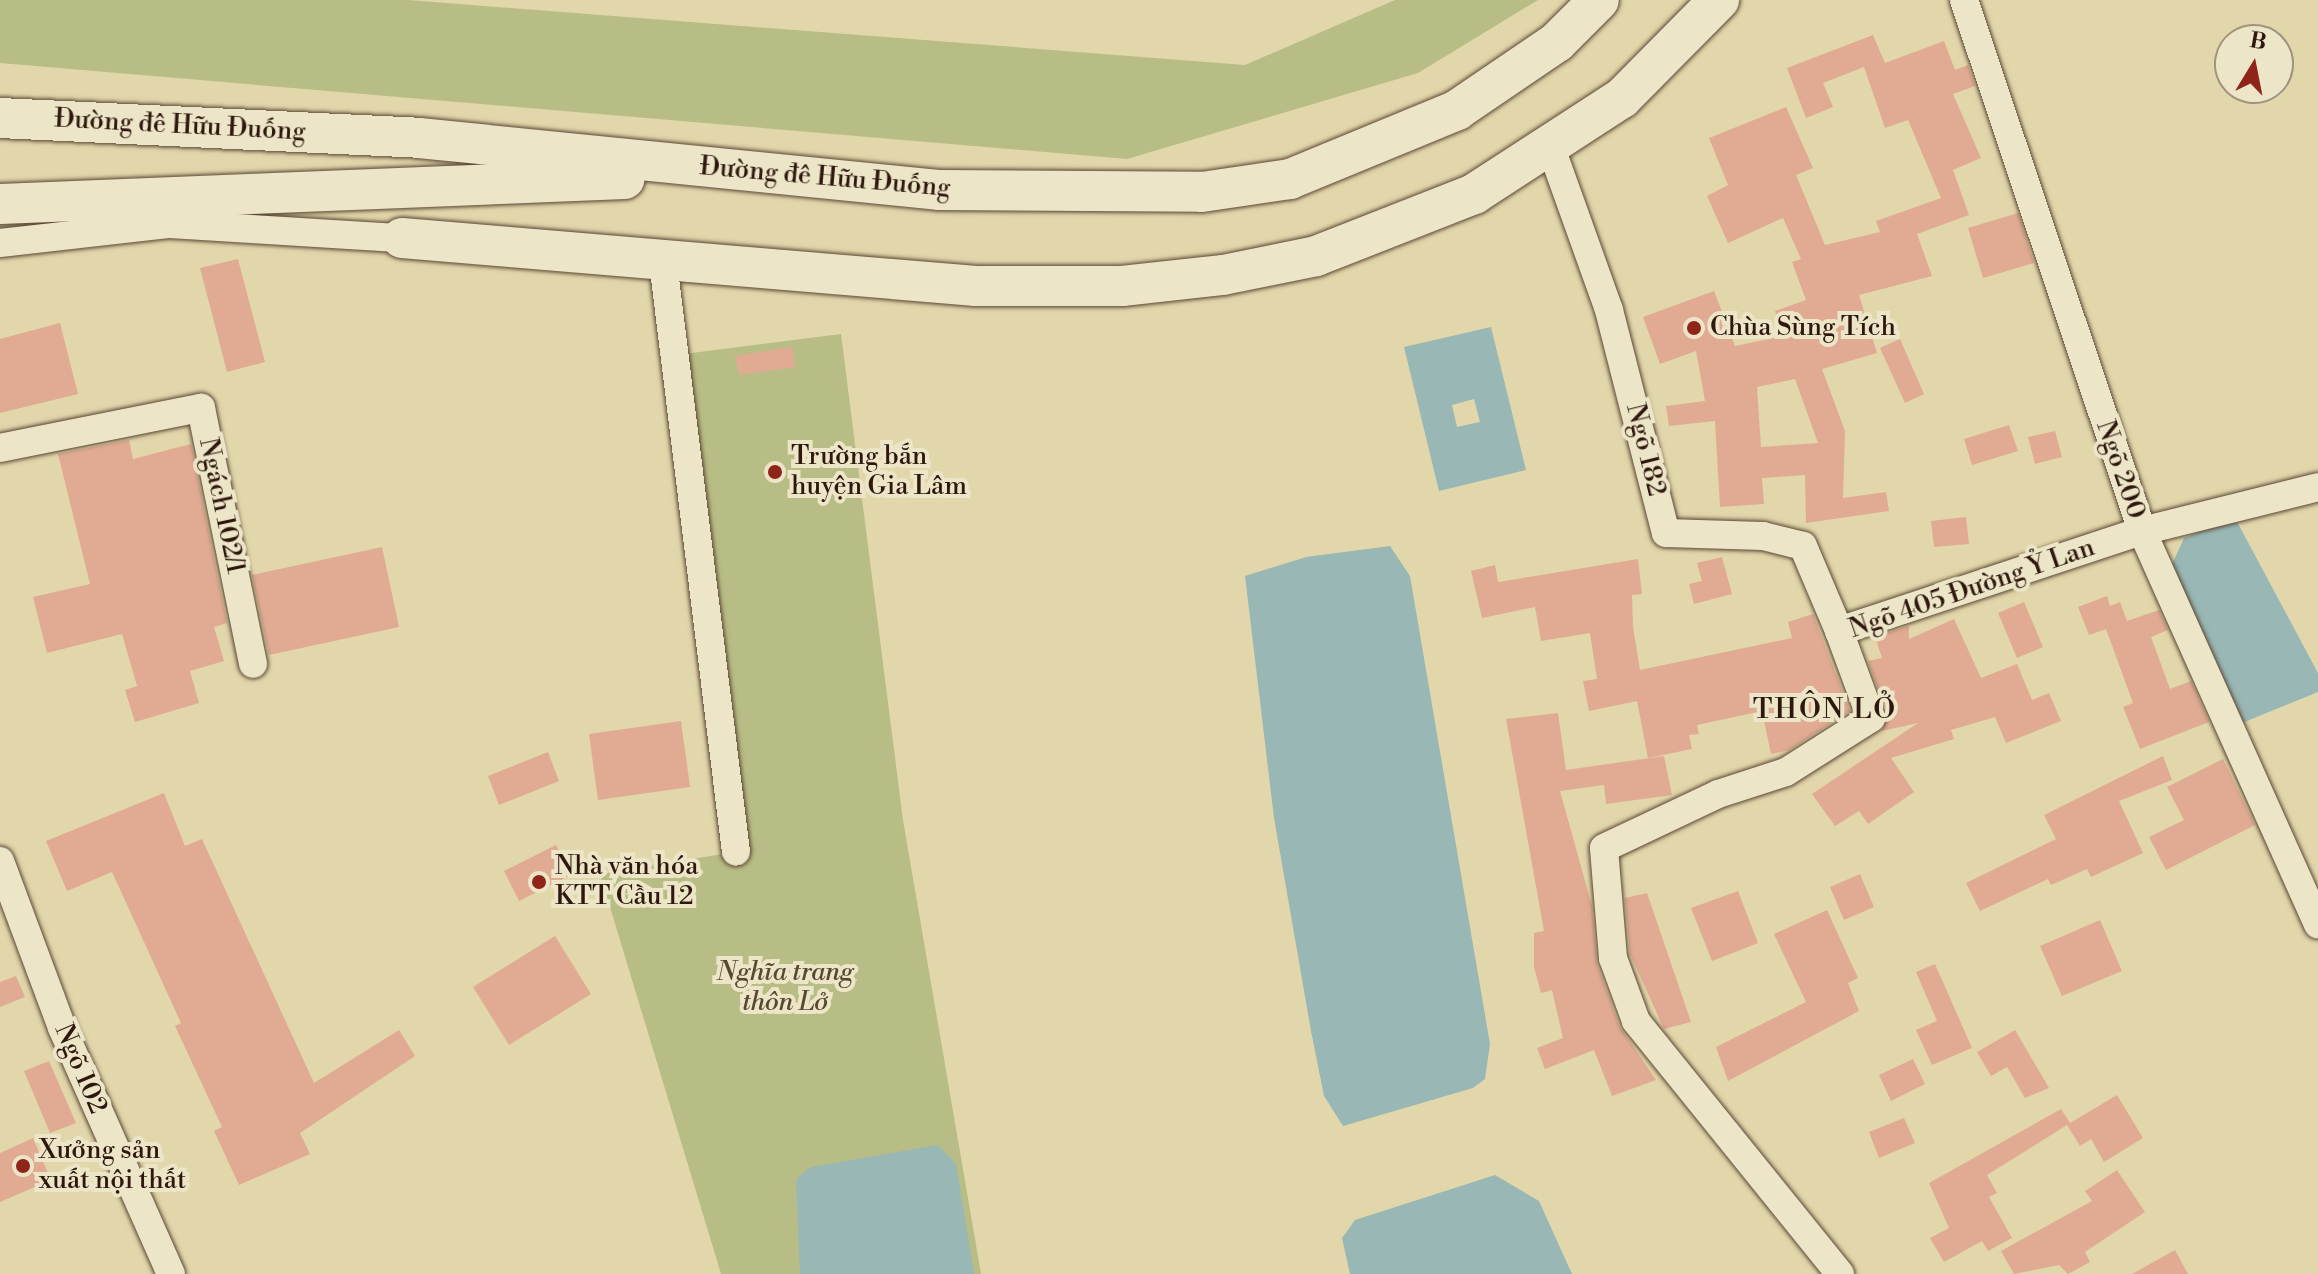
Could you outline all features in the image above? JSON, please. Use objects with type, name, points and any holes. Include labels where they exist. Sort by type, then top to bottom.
[{"type":"main road","name":"Đường đê Hữu Đuống","points":[[0,118],[419,138],[750,174],[1062,197],[1202,192],[1290,179],[1457,110],[1557,42],[1599,0]]},
{"type":"main road","points":[[402,238],[976,286],[1122,286],[1223,275],[1316,256],[1399,228],[1551,148],[1622,98],[1719,0]]},
{"type":"main road","points":[[0,204],[750,174]]},
{"type":"street","name":"Ngõ 200","points":[[1964,0],[2142,531],[2318,924]]},
{"type":"street","name":"Ngõ 182","points":[[1551,148],[1609,310],[1666,533],[1763,536],[1803,546],[1839,631]]},
{"type":"street","points":[[0,243],[170,224],[402,238]]},
{"type":"street","points":[[663,262],[709,661],[736,852]]},
{"type":"street","name":"Ngách 102/1","points":[[0,448],[201,408],[253,664]]},
{"type":"street","name":"Ngõ 405 Đường Ỷ Lan","points":[[1840,1274],[1636,1021],[1613,958],[1603,856],[1608,843],[1786,772],[1871,718],[1839,631],[2142,531],[2318,487]]},
{"type":"street","name":"Ngõ 102","points":[[0,861],[62,1028],[171,1274]]},
{"type":"green space","points":[[0,0],[408,0],[1245,65],[1395,0],[1538,0],[1418,73],[1127,159],[0,63]]},
{"type":"green space","name":"Nghĩa trang thôn Lở","points":[[841,334],[903,820],[981,1274],[721,1274],[600,874],[729,853],[676,355]]},
{"type":"water","points":[[1491,327],[1526,470],[1439,491],[1404,347]],"holes":[[[1474,399],[1480,422],[1457,427],[1452,405]]]},
{"type":"water","points":[[2235,518],[2318,673],[2318,692],[2237,725],[2169,571],[2184,538]]},
{"type":"water","points":[[1390,546],[1410,576],[1490,1044],[1485,1079],[1473,1088],[1343,1126],[1324,1096],[1311,1031],[1274,818],[1245,576],[1306,557]]},
{"type":"water","points":[[938,1145],[956,1164],[974,1274],[800,1274],[796,1179],[811,1167]]},
{"type":"water","points":[[1495,1175],[1539,1201],[1572,1274],[1350,1274],[1342,1238],[1355,1220]]},
{"type":"building","points":[[1873,35],[1885,63],[1944,41],[1955,70],[1968,65],[1975,86],[1953,94],[1981,158],[1953,170],[1969,215],[1917,234],[1932,276],[1859,295],[1877,353],[1822,369],[1845,431],[1843,498],[1886,492],[1889,511],[1806,523],[1805,475],[1762,478],[1764,504],[1720,507],[1715,421],[1669,426],[1666,406],[1705,401],[1696,351],[1660,364],[1643,317],[1714,291],[1735,346],[1784,336],[1775,311],[1806,300],[1792,262],[1801,259],[1783,218],[1728,243],[1707,196],[1728,185],[1709,138],[1786,107],[1813,168],[1796,175],[1825,245],[1880,232],[1876,221],[1941,198],[1908,120],[1885,128],[1864,67],[1823,83],[1833,107],[1806,118],[1787,68]],"holes":[[[1795,379],[1818,443],[1761,447],[1757,387]]]},
{"type":"building","points":[[2018,213],[2034,263],[1983,278],[1968,228]]},
{"type":"building","points":[[238,259],[265,362],[227,372],[200,268]]},
{"type":"building","points":[[60,323],[78,394],[0,413],[0,339]]},
{"type":"building","points":[[1900,339],[1924,394],[1905,403],[1880,348]]},
{"type":"building","points":[[792,347],[795,367],[739,375],[735,356]]},
{"type":"building","points":[[2009,425],[2018,451],[1972,465],[1964,439]]},
{"type":"building","points":[[2055,431],[2062,457],[2035,464],[2028,437]]},
{"type":"building","points":[[129,440],[133,459],[191,444],[227,623],[214,627],[224,661],[190,671],[199,703],[135,722],[125,690],[137,686],[122,634],[47,653],[33,597],[90,584],[58,454]]},
{"type":"building","points":[[1966,517],[1969,544],[1934,547],[1931,521]]},
{"type":"building","points":[[382,547],[399,627],[269,655],[252,575]]},
{"type":"building","points":[[1722,557],[1732,594],[1694,604],[1689,584],[1702,581],[1697,563]]},
{"type":"building","points":[[1638,559],[1642,594],[1632,595],[1640,670],[1792,638],[1788,622],[1813,614],[1850,711],[1789,750],[1771,754],[1762,711],[1697,725],[1699,734],[1689,735],[1692,749],[1648,758],[1637,701],[1589,711],[1583,681],[1597,679],[1590,633],[1541,641],[1535,607],[1482,618],[1471,571],[1495,565],[1498,582]]},
{"type":"building","points":[[2107,596],[2110,606],[2120,602],[2127,621],[2159,610],[2168,630],[2151,637],[2170,689],[2191,681],[2209,722],[2140,749],[2123,707],[2133,703],[2106,629],[2089,635],[2078,607]]},
{"type":"building","points":[[2024,602],[2043,647],[2017,658],[1998,613]]},
{"type":"building","points":[[1954,619],[1981,678],[2017,664],[2032,700],[2049,693],[2061,721],[2006,743],[1995,717],[1951,730],[1954,739],[1891,758],[1914,792],[1868,824],[1859,811],[1835,826],[1812,794],[1918,723],[1882,731],[1887,713],[1868,661],[1882,658],[1875,637],[1909,626],[1909,639]]},
{"type":"building","points":[[1558,713],[1566,770],[1664,756],[1672,795],[1606,804],[1604,785],[1560,791],[1592,906],[1597,964],[1620,1027],[1656,1080],[1612,1096],[1594,1050],[1545,1069],[1537,1048],[1563,1038],[1552,990],[1541,993],[1534,967],[1534,933],[1544,931],[1506,719]]},
{"type":"building","points":[[681,721],[690,787],[598,800],[589,734]]},
{"type":"building","points":[[548,752],[559,781],[499,805],[488,776]]},
{"type":"building","points":[[2163,756],[2172,780],[2119,801],[2143,853],[2091,877],[2087,869],[2051,885],[2048,879],[1980,911],[1966,883],[2056,839],[2044,815]]},
{"type":"building","points":[[2223,759],[2255,825],[2166,870],[2149,837],[2184,820],[2167,787]]},
{"type":"building","points":[[164,793],[185,846],[202,839],[314,1083],[399,1030],[415,1056],[300,1133],[310,1154],[239,1185],[214,1131],[222,1127],[175,1026],[181,1023],[112,872],[67,891],[46,841]]},
{"type":"building","points":[[556,845],[571,875],[519,901],[504,871]]},
{"type":"building","points":[[1860,874],[1874,907],[1844,920],[1830,887]]},
{"type":"building","points":[[1738,891],[1758,943],[1712,961],[1691,908]]},
{"type":"building","points":[[1647,893],[1691,1022],[1664,1029],[1630,954],[1625,898]]},
{"type":"building","points":[[1827,910],[1858,978],[1848,983],[1859,1011],[1728,1081],[1716,1047],[1806,1002],[1774,934]]},
{"type":"building","points":[[2100,920],[2122,971],[2062,996],[2040,946]]},
{"type":"building","points":[[555,936],[591,994],[509,1045],[473,987]]},
{"type":"building","points":[[1935,964],[1972,1048],[1932,1065],[1916,1030],[1937,1021],[1916,972]]},
{"type":"building","points":[[16,976],[25,997],[0,1007],[0,982]]},
{"type":"building","points":[[2015,1030],[2049,1088],[2025,1098],[2007,1067],[1991,1076],[1977,1052]]},
{"type":"building","points":[[1913,1059],[1925,1084],[1891,1101],[1879,1075]]},
{"type":"building","points":[[49,1061],[76,1123],[50,1133],[24,1071]]},
{"type":"building","points":[[2117,1095],[2143,1138],[2104,1162],[2091,1139],[2080,1146],[2067,1125],[1987,1175],[1997,1193],[1989,1197],[2012,1238],[1988,1251],[1982,1241],[1944,1262],[1930,1238],[1949,1228],[1929,1183],[2061,1109],[2070,1123]]},
{"type":"building","points":[[1904,1118],[1915,1143],[1879,1158],[1869,1132]]},
{"type":"building","name":"Xưởng sản xuất nội thất","points":[[33,1138],[51,1180],[0,1202],[0,1153]]},
{"type":"building","points":[[2117,1170],[2145,1212],[2085,1252],[2090,1262],[2068,1274],[2059,1265],[2014,1274],[2001,1251],[2092,1201],[2085,1191]]},
{"type":"building","points":[[2175,1250],[2188,1274],[2132,1274]]},
{"type":"place","name":"Chùa Sùng Tích","points":[[1694,328]]},
{"type":"place","name":"Trường bắn huyện Gia Lâm","points":[[775,472]]},
{"type":"place","name":"Nhà văn hóa KTT Cầu 12","points":[[539,882]]},
{"type":"place","name":"Xưởng sản xuất nội thất","points":[[23,1166]]},
{"type":"district","name":"THÔN LỞ","points":[[1825,710]]}]
